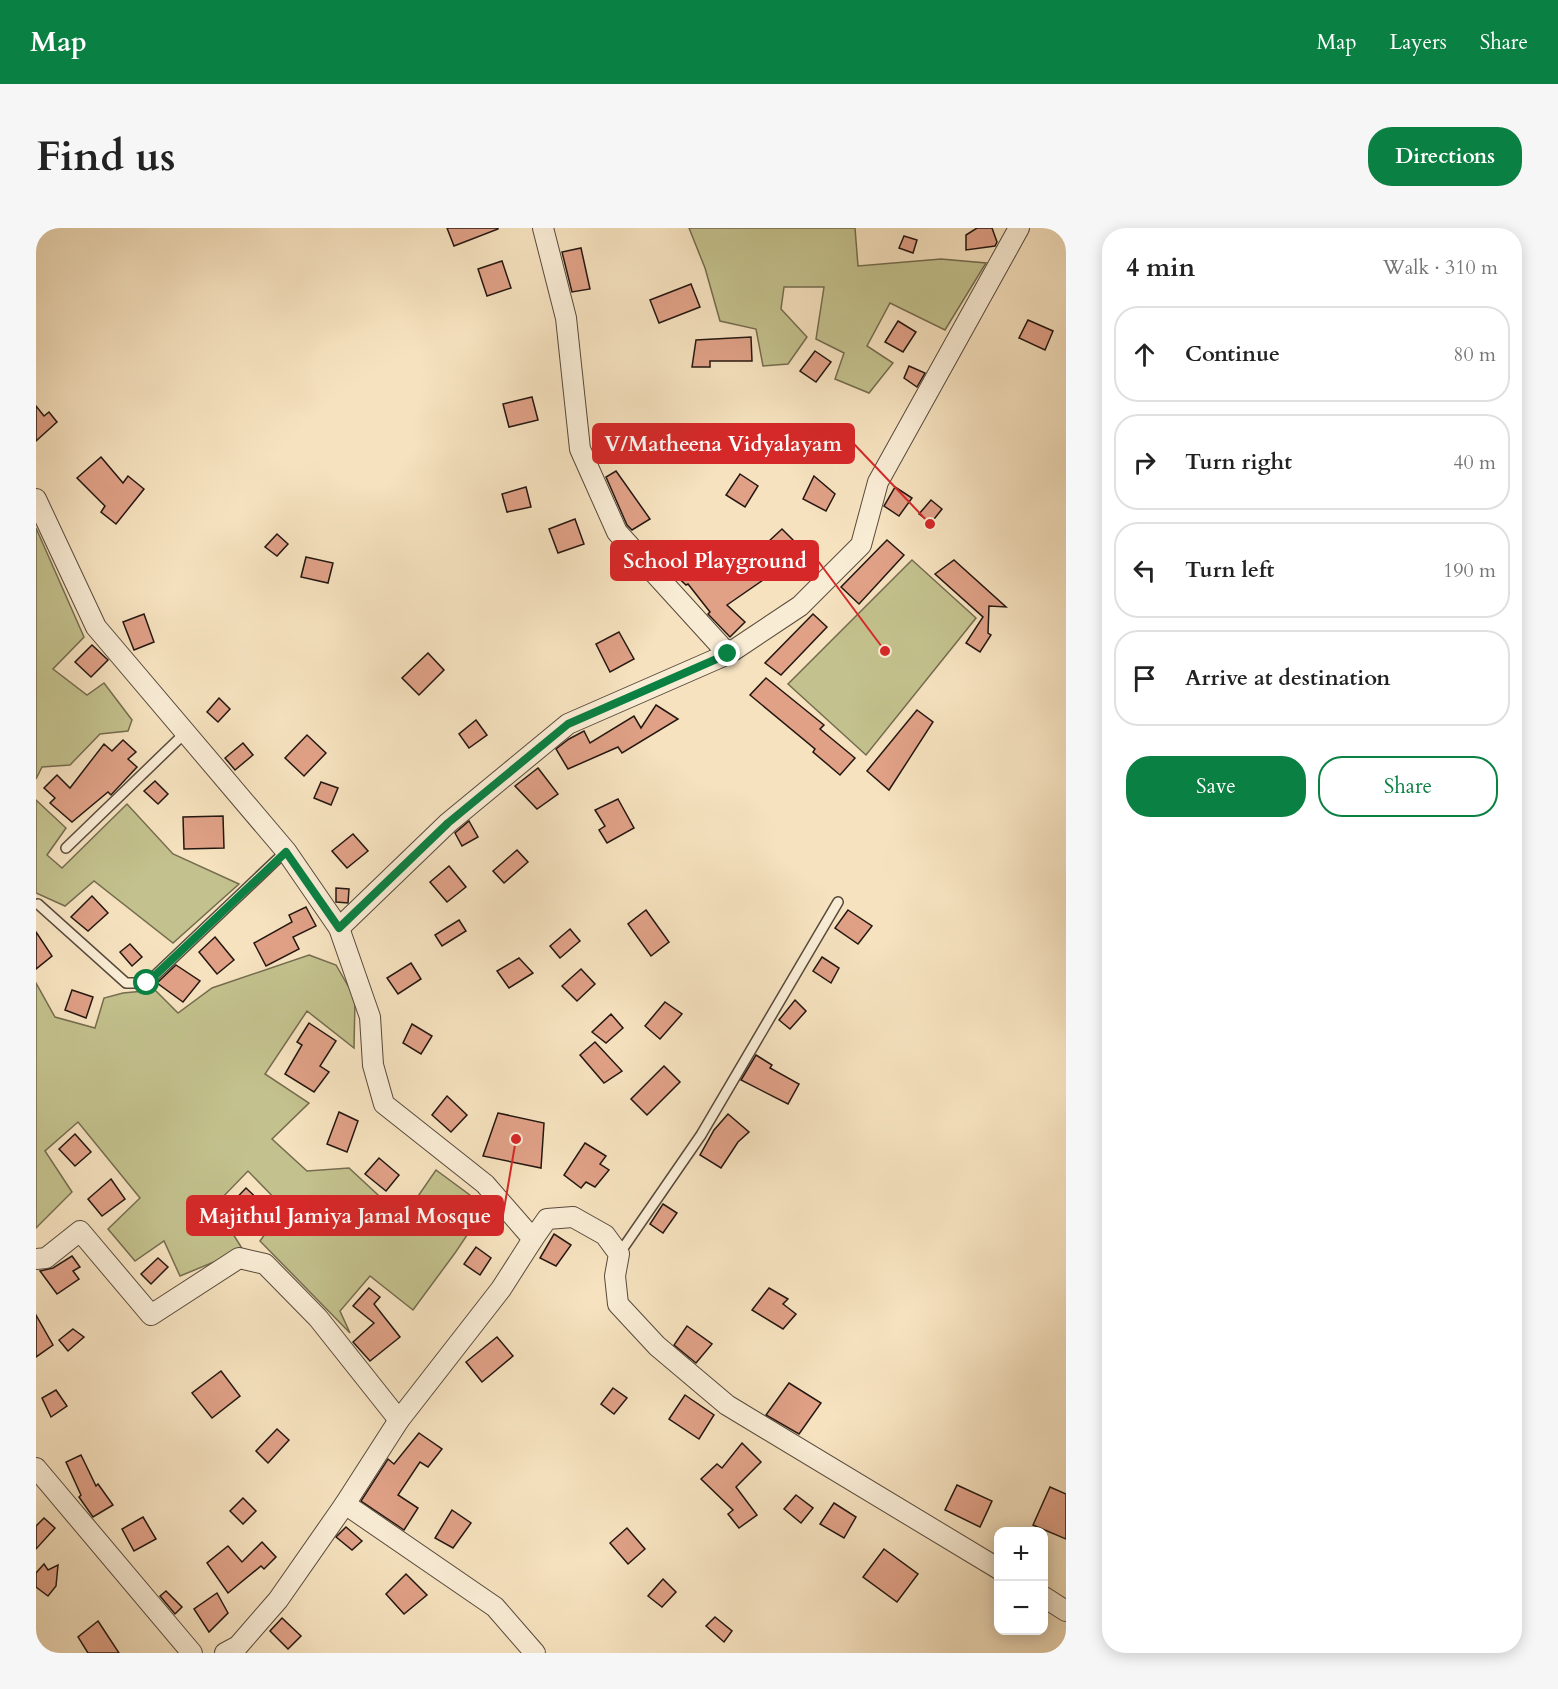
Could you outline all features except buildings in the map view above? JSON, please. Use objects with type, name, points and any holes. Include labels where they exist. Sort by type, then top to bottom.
[{"type":"street","points":[[543,228],[566,318],[580,449],[617,532],[728,654]]},
{"type":"street","points":[[339,928],[448,823],[568,724],[728,654],[800,606],[861,546],[879,482],[1019,228]]},
{"type":"street","points":[[36,499],[96,627],[286,852],[339,928],[370,1017],[373,1065],[384,1104],[484,1184],[533,1239]]},
{"type":"street","points":[[225,1653],[238,1646],[278,1600],[345,1504],[399,1420],[501,1289],[547,1219],[573,1217],[605,1235],[619,1254],[615,1276],[618,1304],[657,1346],[727,1406],[994,1566]]},
{"type":"street","points":[[36,1259],[46,1258],[81,1231],[151,1315],[239,1258],[265,1264],[318,1318],[399,1420]]},
{"type":"street","points":[[36,1468],[192,1653]]},
{"type":"street","points":[[345,1504],[495,1607],[535,1653]]},
{"type":"street","points":[[1048,1600],[1066,1611]]},
{"type":"lane","points":[[66,848],[186,732]]},
{"type":"lane","points":[[38,904],[126,983],[147,983],[286,852]]},
{"type":"lane","points":[[619,1254],[701,1135],[838,902]]},
{"type":"shaded area","points":[[689,228],[855,228],[858,266],[941,259],[986,263],[945,330],[890,303],[867,346],[893,363],[869,393],[835,379],[844,353],[816,339],[824,287],[784,287],[781,309],[807,337],[788,364],[763,366],[756,329],[720,321],[705,268]]},
{"type":"shaded area","points":[[36,528],[84,637],[53,669],[87,695],[104,683],[132,720],[128,731],[100,734],[70,765],[42,767],[36,779]]},
{"type":"shaded area","points":[[912,560],[976,618],[866,755],[788,684]]},
{"type":"shaded area","points":[[36,800],[66,828],[47,855],[62,868],[127,804],[173,854],[239,884],[173,943],[94,881],[65,906],[36,893]]},
{"type":"shaded area","points":[[309,955],[336,965],[355,998],[354,1048],[307,1011],[265,1074],[309,1103],[272,1139],[307,1171],[349,1168],[403,1218],[436,1170],[486,1207],[413,1310],[370,1276],[340,1311],[350,1333],[260,1241],[284,1208],[248,1171],[215,1205],[243,1250],[180,1276],[164,1241],[135,1261],[108,1229],[140,1198],[78,1122],[45,1151],[72,1192],[36,1228],[36,983],[55,1017],[95,1028],[104,998],[123,993],[155,990],[178,1013],[212,988]]},
{"type":"place","name":"V/Matheena Vidyalayam","points":[[930,524]]},
{"type":"place","name":"School Playground","points":[[885,651]]},
{"type":"place","name":"Majithul Jamiya Jamal Mosque","points":[[516,1139]]},
{"type":"route","points":[[147,983],[286,852],[339,928],[448,823],[568,724],[728,654]]}]
